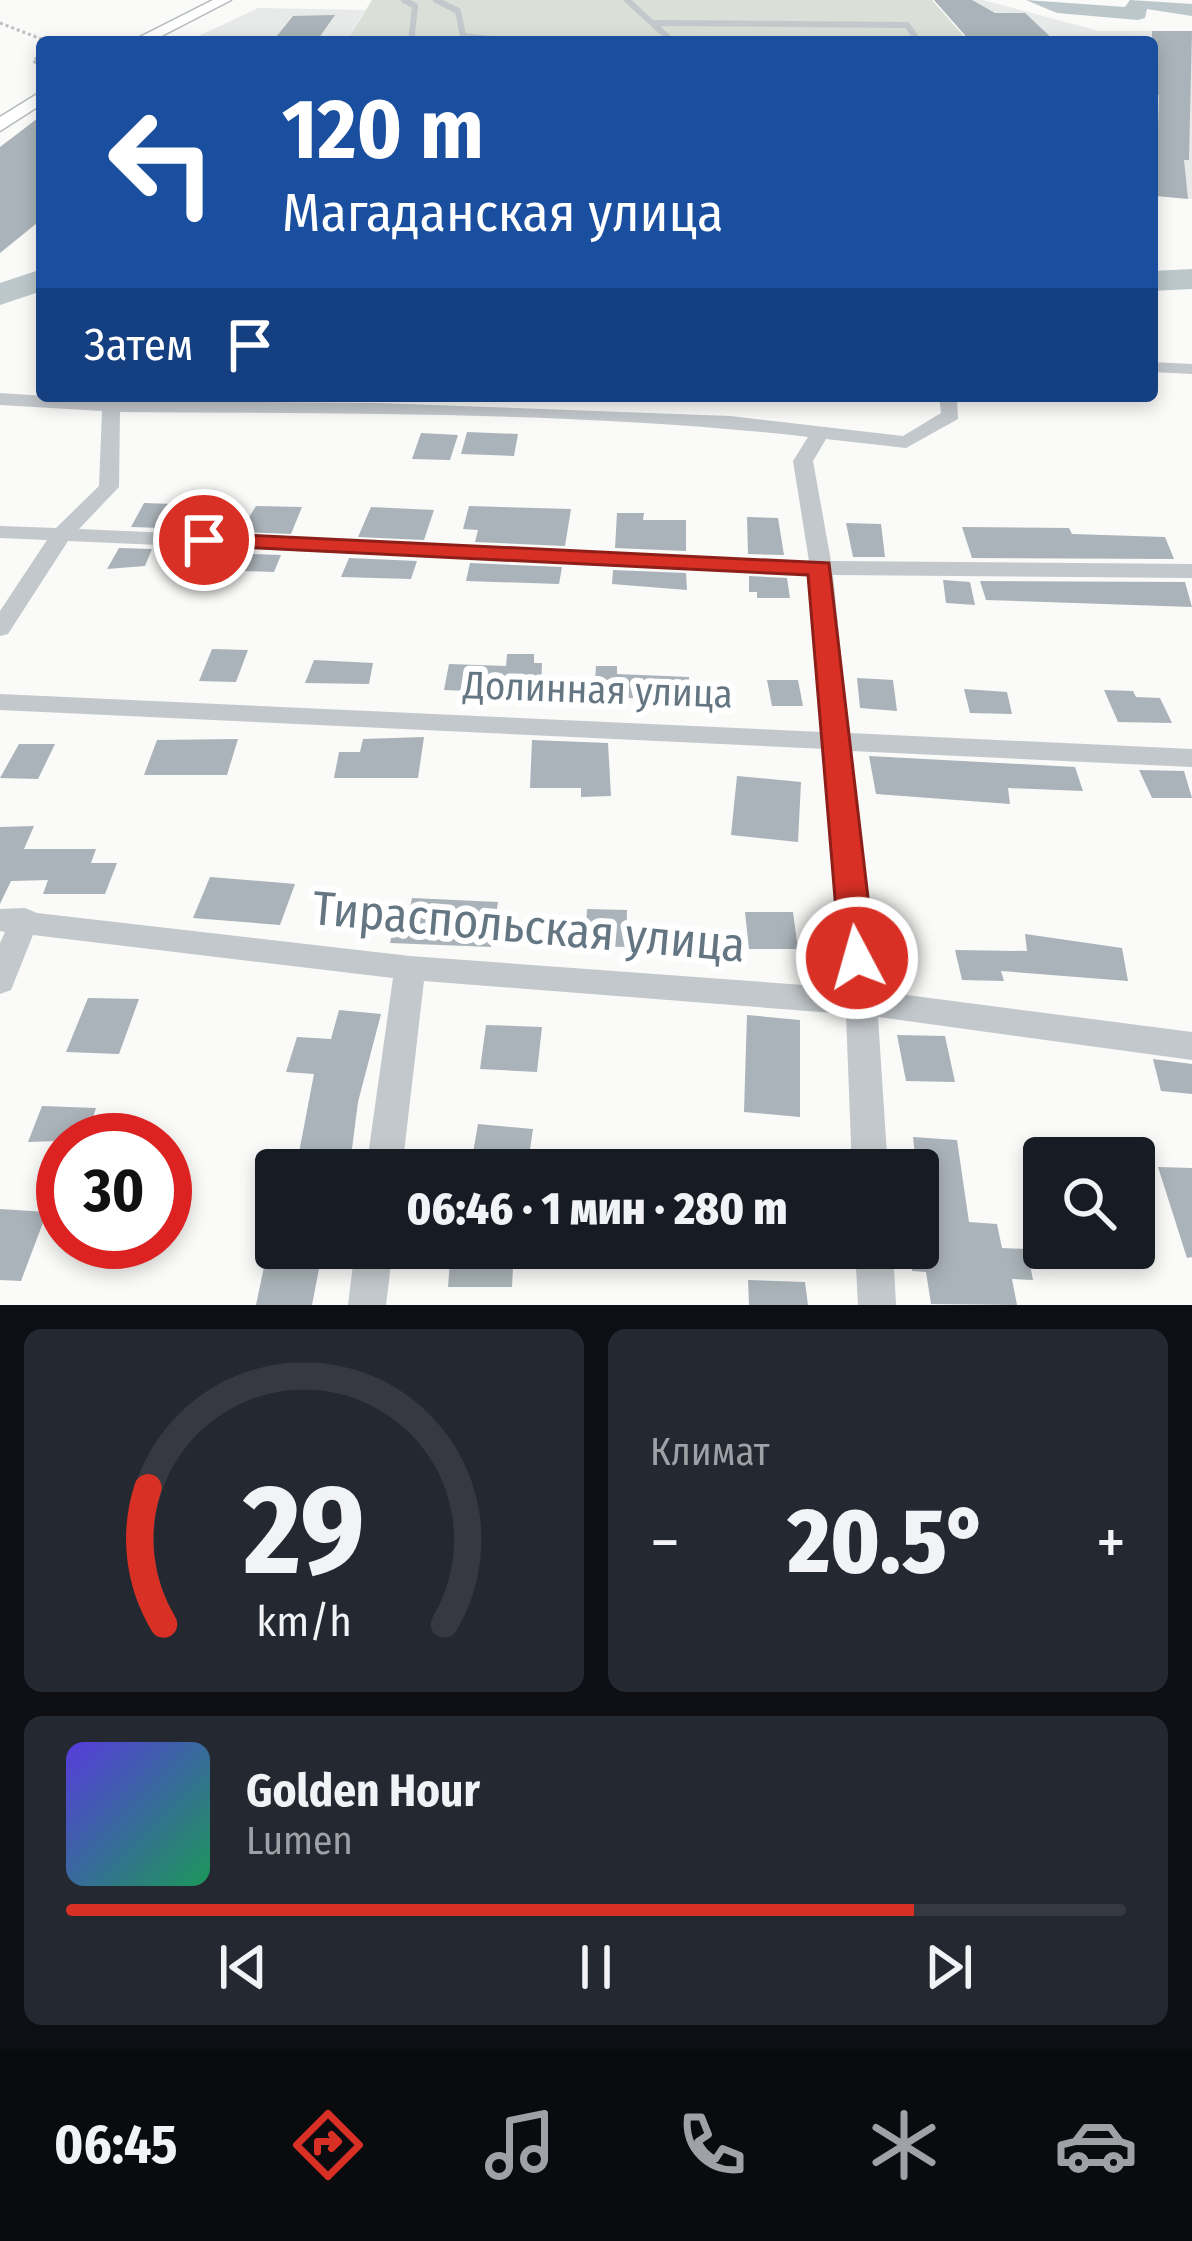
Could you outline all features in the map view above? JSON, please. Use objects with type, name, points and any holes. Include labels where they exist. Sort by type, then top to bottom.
[{"type":"street","points":[[150,36],[224,0]]},
{"type":"street","points":[[0,124],[36,100]]},
{"type":"street","points":[[1158,367],[1192,369]]},
{"type":"street","points":[[0,399],[36,400]]},
{"type":"street","points":[[0,629],[62,534],[109,487],[116,402]]},
{"type":"street","points":[[149,402],[730,422],[906,442],[951,415],[949,402]]},
{"type":"street","points":[[821,432],[803,461],[820,568],[861,1002],[869,1149]]},
{"type":"street","points":[[0,532],[820,568],[1192,571]]},
{"type":"street","name":"Долинная улица","points":[[0,702],[1192,758]]},
{"type":"street","points":[[0,981],[13,920]]},
{"type":"street","name":"Тираспольская улица","points":[[13,920],[410,968],[861,1002],[1192,1046]]},
{"type":"street","points":[[387,1149],[410,968]]},
{"type":"street","points":[[367,1305],[371,1269]]},
{"type":"street","points":[[875,1269],[877,1305]]},
{"type":"lane","points":[[404,0],[415,6],[412,36]]},
{"type":"lane","points":[[436,0],[458,11],[463,36]]},
{"type":"lane","points":[[627,0],[667,36]]},
{"type":"lane","points":[[655,23],[907,25],[915,36]]},
{"type":"path","points":[[0,23],[36,37]]},
{"type":"shaded area","points":[[372,0],[932,0],[964,36],[350,36]]},
{"type":"shaded area","points":[[934,0],[983,0],[1099,31],[1192,31],[1192,199],[1158,196],[1158,36],[966,36]]},
{"type":"shaded area","points":[[258,8],[365,10],[350,36],[199,36]]},
{"type":"building","points":[[934,0],[972,0],[995,13],[1025,13],[1050,36],[966,36]]},
{"type":"building","points":[[335,15],[320,36],[277,36],[293,16]]},
{"type":"building","points":[[1152,31],[1192,31],[1189,160],[1184,160],[1188,199],[1158,196],[1158,36],[1152,36]]},
{"type":"building","points":[[36,120],[36,224],[0,253],[0,147]]},
{"type":"building","points":[[467,432],[518,434],[514,456],[461,454]]},
{"type":"building","points":[[421,433],[458,435],[450,460],[412,459]]},
{"type":"building","points":[[144,503],[173,504],[162,528],[131,527]]},
{"type":"building","points":[[256,506],[302,507],[291,534],[240,532]]},
{"type":"building","points":[[469,506],[571,509],[565,546],[475,542],[478,530],[463,529]]},
{"type":"building","points":[[371,507],[434,510],[424,540],[358,537]]},
{"type":"building","points":[[617,513],[644,513],[643,520],[686,520],[686,551],[615,548]]},
{"type":"building","points":[[747,517],[778,518],[784,555],[748,554]]},
{"type":"building","points":[[846,523],[881,524],[885,557],[853,557]]},
{"type":"building","points":[[962,527],[1069,528],[1072,534],[1165,537],[1174,559],[972,558]]},
{"type":"building","points":[[119,548],[152,549],[145,566],[107,569]]},
{"type":"building","points":[[226,553],[281,555],[274,572],[215,570]]},
{"type":"building","points":[[349,558],[417,561],[411,579],[341,577]]},
{"type":"building","points":[[470,563],[562,567],[559,584],[466,581]]},
{"type":"building","points":[[613,570],[686,573],[687,590],[612,584]]},
{"type":"building","points":[[749,576],[787,578],[790,598],[757,598],[757,592],[749,592]]},
{"type":"building","points":[[943,580],[970,582],[975,605],[946,603]]},
{"type":"building","points":[[980,581],[1185,582],[1192,607],[986,600]]},
{"type":"building","points":[[212,649],[248,650],[236,682],[199,681]]},
{"type":"building","points":[[507,654],[534,654],[534,663],[542,663],[541,694],[444,690],[449,664],[506,666]]},
{"type":"building","points":[[314,660],[373,663],[369,684],[305,683]]},
{"type":"building","points":[[596,666],[617,666],[617,674],[689,677],[688,700],[594,697]]},
{"type":"building","points":[[857,678],[893,680],[897,711],[860,708]]},
{"type":"building","points":[[767,680],[798,680],[803,706],[772,706]]},
{"type":"building","points":[[964,689],[1007,692],[1012,714],[970,713]]},
{"type":"building","points":[[1104,690],[1160,698],[1172,723],[1118,722]]},
{"type":"building","points":[[424,737],[418,778],[334,778],[339,752],[360,752],[363,739]]},
{"type":"building","points":[[238,739],[227,775],[144,775],[157,740]]},
{"type":"building","points":[[532,740],[608,743],[611,796],[581,797],[581,788],[530,788]]},
{"type":"building","points":[[19,744],[55,744],[38,779],[0,778]]},
{"type":"building","points":[[869,756],[1075,767],[1083,791],[1008,788],[1010,804],[876,794]]},
{"type":"building","points":[[1139,770],[1184,771],[1192,798],[1152,798]]},
{"type":"building","points":[[737,776],[801,782],[798,842],[731,835]]},
{"type":"building","points":[[34,826],[24,849],[96,849],[91,863],[117,863],[105,894],[43,894],[48,880],[11,881],[0,904],[0,827]]},
{"type":"building","points":[[210,877],[295,884],[280,925],[193,918]]},
{"type":"building","points":[[412,898],[498,902],[491,947],[390,943],[395,917],[408,917]]},
{"type":"building","points":[[587,909],[627,910],[626,947],[585,946]]},
{"type":"building","points":[[745,912],[793,912],[798,949],[749,949]]},
{"type":"building","points":[[1025,934],[1122,948],[1128,981],[1001,971],[1004,981],[962,980],[955,950],[1027,951]]},
{"type":"building","points":[[88,998],[139,999],[119,1054],[66,1052]]},
{"type":"building","points":[[339,1010],[381,1014],[358,1102],[352,1149],[300,1149],[314,1074],[286,1072],[297,1037],[331,1039]]},
{"type":"building","points":[[747,1015],[800,1020],[800,1117],[744,1112]]},
{"type":"building","points":[[486,1025],[542,1027],[537,1072],[480,1069]]},
{"type":"building","points":[[897,1035],[945,1036],[955,1082],[906,1081]]},
{"type":"building","points":[[1153,1059],[1192,1064],[1192,1094],[1161,1091]]},
{"type":"building","points":[[42,1106],[96,1108],[94,1113],[39,1113]]},
{"type":"building","points":[[478,1124],[533,1129],[530,1149],[474,1149]]},
{"type":"building","points":[[913,1137],[957,1140],[969,1222],[997,1224],[1002,1248],[1023,1249],[1023,1269],[1031,1269],[1033,1280],[1012,1279],[1017,1305],[931,1304],[926,1272],[912,1269],[939,1269],[939,1149],[914,1149]]},
{"type":"building","points":[[1158,1167],[1192,1168],[1192,1257],[1187,1258]]},
{"type":"building","points":[[0,1209],[36,1211],[36,1241],[21,1281],[0,1280]]},
{"type":"building","points":[[264,1269],[319,1269],[312,1305],[256,1305]]},
{"type":"building","points":[[449,1269],[513,1269],[512,1287],[448,1287]]},
{"type":"building","points":[[748,1280],[805,1282],[808,1305],[749,1305]]},
{"type":"waterway","points":[[1036,0],[1057,7],[1138,14],[1135,5],[1157,1],[1192,10]]},
{"type":"waterway","points":[[1158,281],[1192,279]]},
{"type":"waterway","points":[[0,295],[36,281]]},
{"type":"route","points":[[204,540],[820,568],[857,958]]}]
